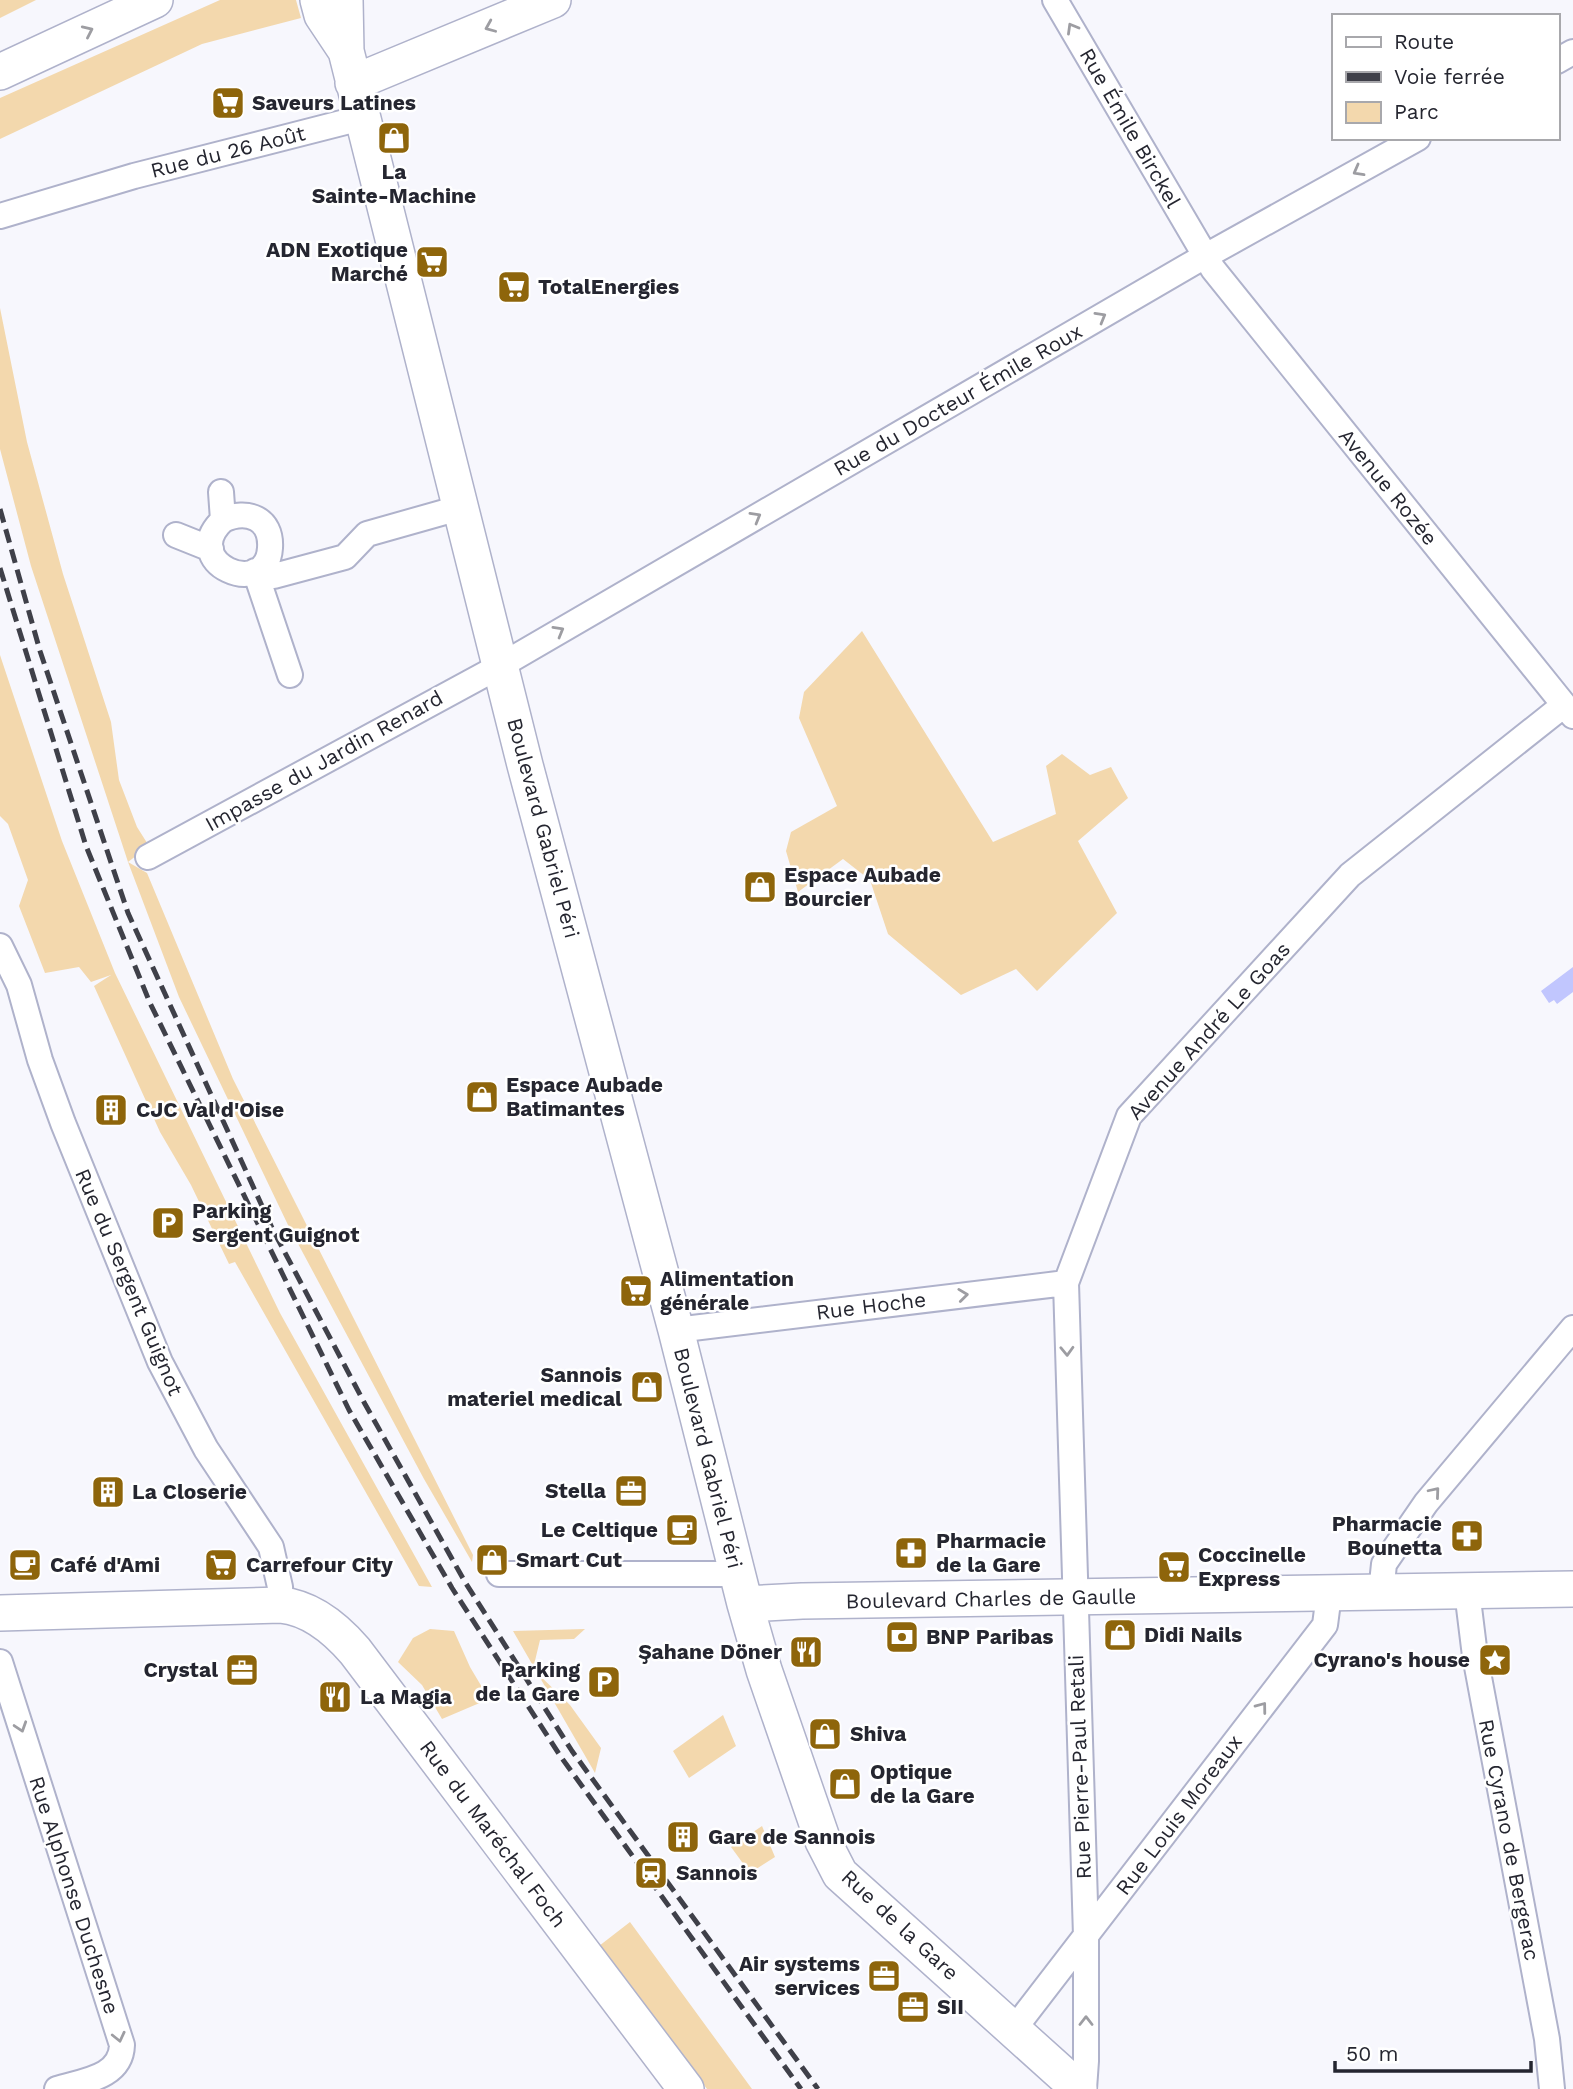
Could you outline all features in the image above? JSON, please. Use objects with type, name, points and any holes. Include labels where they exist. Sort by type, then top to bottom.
[{"type":"main road","points":[[1,60],[101,0]]},
{"type":"main road","points":[[1,60],[155,0]]},
{"type":"main road","name":"Boulevard Gabriel Péri","points":[[318,0],[322,15],[350,67]]},
{"type":"main road","name":"Boulevard Gabriel Péri","points":[[345,0],[350,67],[361,118],[459,508],[676,1329],[741,1589]]},
{"type":"main road","points":[[350,67],[553,0]]},
{"type":"main road","name":"Boulevard Charles de Gaulle","points":[[741,1589],[802,1601],[1573,1589]]},
{"type":"main road","name":"Rue de la Gare","points":[[741,1589],[764,1670],[824,1841],[841,1874],[1082,2089]]},
{"type":"main road","name":"Rue du Maréchal Foch","points":[[0,1613],[281,1605],[298,1607],[321,1620],[355,1651],[686,2089]]},
{"type":"street","name":"Rue Émile Birckel","points":[[1055,0],[1205,257]]},
{"type":"street","name":"Rue du 26 Août","points":[[0,216],[134,176],[361,118]]},
{"type":"street","name":"Rue du Docteur Émile Roux","points":[[500,666],[1205,257],[1414,140]]},
{"type":"street","name":"Rue du 26 Août","points":[[0,204],[134,176]]},
{"type":"street","name":"Avenue Rozée","points":[[1205,257],[1569,710]]},
{"type":"street","points":[[221,492],[223,520]]},
{"type":"street","points":[[255,571],[274,576],[345,557],[368,534],[459,508]]},
{"type":"street","points":[[236,514],[250,515],[264,524],[271,537],[270,552],[265,563],[247,574],[232,574],[221,568],[211,549],[212,535],[223,520],[236,514]]},
{"type":"street","points":[[176,535],[211,549]]},
{"type":"street","points":[[255,571],[261,613],[290,675]]},
{"type":"street","name":"Impasse du Jardin Renard","points":[[148,857],[500,666]]},
{"type":"street","name":"Avenue André Le Goas","points":[[1074,1598],[1066,1283],[1129,1116],[1350,875],[1569,710]]},
{"type":"street","name":"Rue du Sergent Guignot","points":[[0,946],[19,985],[40,1060],[63,1123],[160,1362],[206,1449],[271,1547],[281,1605]]},
{"type":"street","name":"Rue Hoche","points":[[676,1329],[1066,1283]]},
{"type":"street","points":[[1381,1593],[1384,1564],[1426,1503],[1573,1328]]},
{"type":"street","name":"Boulevard Charles de Gaulle","points":[[499,1574],[741,1589]]},
{"type":"street","name":"Rue Cyrano de Bergerac","points":[[1466,1591],[1475,1656],[1547,2039],[1552,2089]]},
{"type":"street","name":"Rue Louis Moreaux","points":[[1014,2029],[1325,1625],[1329,1594]]},
{"type":"street","name":"Rue Pierre-Paul Retali","points":[[1074,1598],[1086,1936],[1086,2061],[1082,2089]]},
{"type":"street","name":"Rue Alphonse Duchesne","points":[[0,1662],[122,2045],[122,2057],[115,2068],[100,2076],[57,2089]]},
{"type":"green space","points":[[0,0],[36,0],[0,18]]},
{"type":"green space","points":[[220,0],[296,0],[301,18],[202,44],[0,139],[0,98]]},
{"type":"green space","points":[[0,308],[27,442],[63,574],[111,722],[119,780],[137,827],[149,846],[128,862],[31,566],[0,449]]},
{"type":"green space","points":[[862,631],[993,842],[1056,814],[1046,766],[1062,754],[1090,775],[1111,767],[1128,798],[1078,841],[1117,913],[1037,991],[1016,969],[961,995],[888,934],[870,880],[843,859],[798,892],[786,851],[791,832],[837,806],[799,718],[804,692]]},
{"type":"green space","points":[[0,655],[62,841],[115,973],[280,1313],[432,1587],[419,1586],[235,1262],[229,1264],[191,1185],[160,1132],[94,986],[111,975],[91,982],[79,967],[45,973],[19,906],[28,880],[8,824],[0,816]]},
{"type":"green space","points":[[128,862],[147,873],[233,1079],[473,1555],[472,1562],[424,1479],[288,1225],[179,997]]},
{"type":"green space","points":[[430,1629],[454,1631],[470,1667],[489,1699],[442,1719],[422,1685],[398,1662],[413,1638]]},
{"type":"green space","points":[[585,1629],[574,1639],[540,1640],[534,1667],[513,1631]]},
{"type":"green space","points":[[537,1673],[570,1705],[601,1748],[595,1773]]},
{"type":"green space","points":[[723,1715],[736,1746],[689,1778],[673,1751]]},
{"type":"green space","points":[[762,1826],[775,1857],[750,1873],[731,1847]]},
{"type":"green space","points":[[630,1922],[752,2089],[707,2089],[599,1946]]},
{"type":"water","points":[[1573,967],[1573,992],[1557,1004],[1554,1000],[1549,1003],[1541,991]]},
{"type":"railway","points":[[0,509],[40,651],[128,913],[273,1230],[365,1404],[465,1582],[572,1751],[818,2089]]},
{"type":"railway","points":[[0,568],[86,846],[150,1003],[349,1410],[452,1588],[561,1757],[801,2089]]},
{"type":"place","name":"Saveurs Latines","points":[[228,103]]},
{"type":"place","name":"La Sainte-Machine","points":[[394,138]]},
{"type":"place","name":"ADN Exotique Marché","points":[[432,262]]},
{"type":"place","name":"TotalEnergies","points":[[514,287]]},
{"type":"place","name":"Espace Aubade Bourcier","points":[[760,887]]},
{"type":"place","name":"Espace Aubade Batimantes","points":[[482,1097]]},
{"type":"place","name":"CJC Val d'Oise","points":[[111,1110]]},
{"type":"place","name":"Parking Sergent Guignot","points":[[168,1223]]},
{"type":"place","name":"Alimentation générale","points":[[636,1291]]},
{"type":"place","name":"Sannois materiel medical","points":[[647,1387]]},
{"type":"place","name":"Stella","points":[[631,1491]]},
{"type":"place","name":"La Closerie","points":[[108,1492]]},
{"type":"place","name":"Le Celtique","points":[[682,1530]]},
{"type":"place","name":"Pharmacie Bounetta","points":[[1467,1536]]},
{"type":"place","name":"Pharmacie de la Gare","points":[[911,1553]]},
{"type":"place","name":"Smart Cut","points":[[492,1560]]},
{"type":"place","name":"Café d'Ami","points":[[25,1565]]},
{"type":"place","name":"Carrefour City","points":[[221,1565]]},
{"type":"place","name":"Coccinelle Express","points":[[1174,1567]]},
{"type":"place","name":"Didi Nails","points":[[1120,1635]]},
{"type":"place","name":"BNP Paribas","points":[[902,1637]]},
{"type":"place","name":"Şahane Döner","points":[[806,1652]]},
{"type":"place","name":"Cyrano's house","points":[[1495,1660]]},
{"type":"place","name":"Crystal","points":[[242,1670]]},
{"type":"place","name":"Parking de la Gare","points":[[604,1682]]},
{"type":"place","name":"La Magia","points":[[335,1697]]},
{"type":"place","name":"Shiva","points":[[825,1734]]},
{"type":"place","name":"Optique de la Gare","points":[[845,1784]]},
{"type":"place","name":"Gare de Sannois","points":[[683,1837]]},
{"type":"place","name":"Sannois","points":[[651,1873]]},
{"type":"place","name":"Air systems services","points":[[884,1976]]},
{"type":"place","name":"SII","points":[[913,2007]]}]
